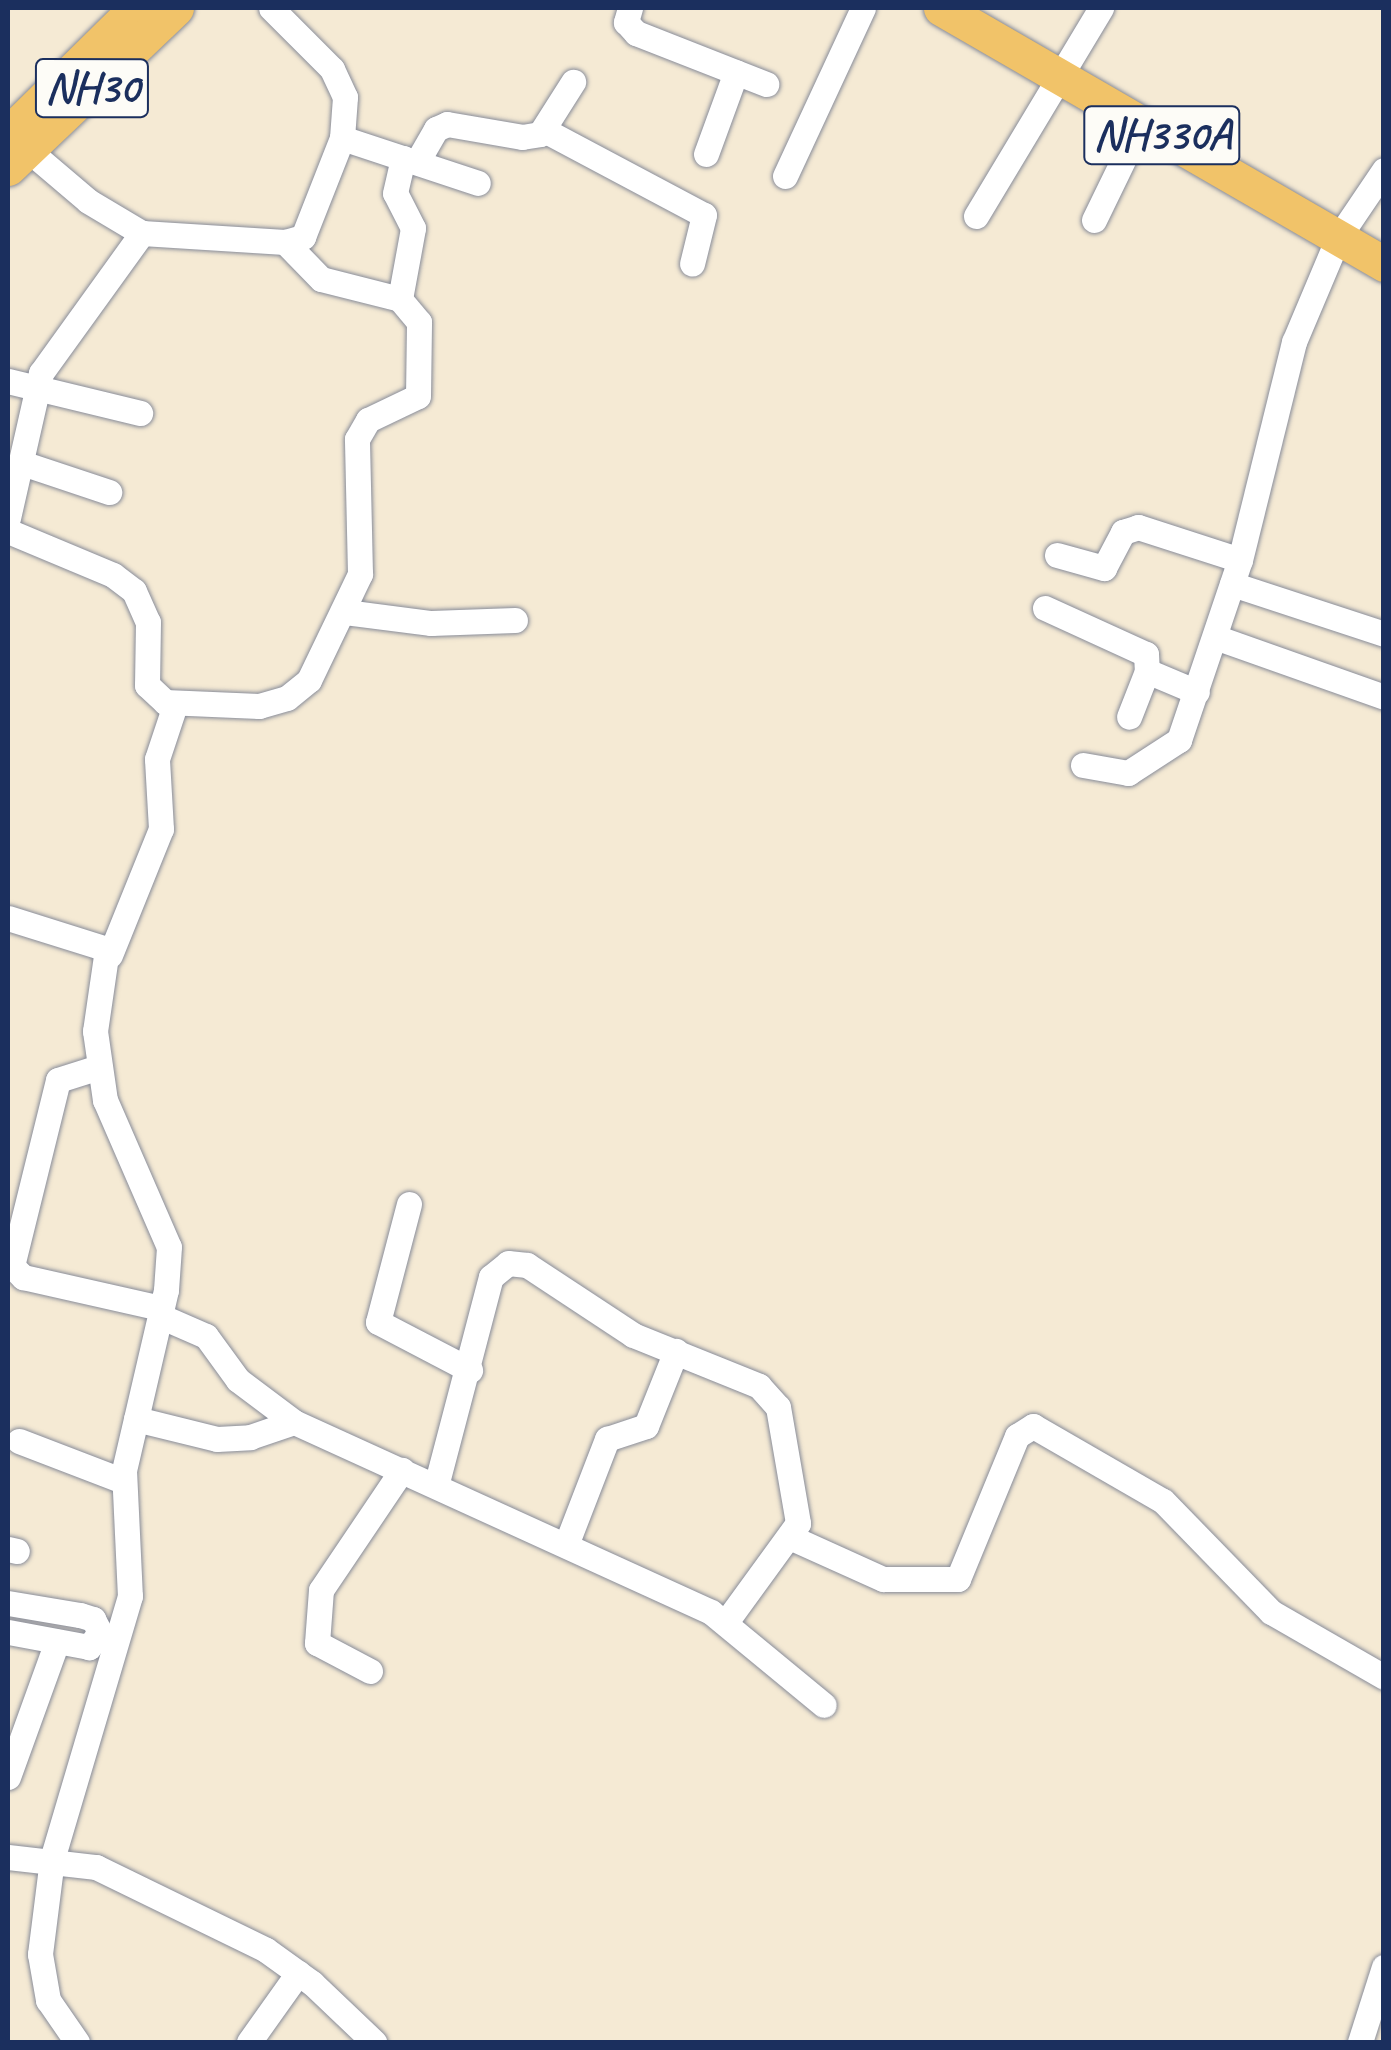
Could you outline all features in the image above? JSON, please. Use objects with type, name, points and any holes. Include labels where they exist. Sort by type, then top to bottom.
[{"type":"highway","name":"NH30","points":[[14,150],[136,8]]},
{"type":"highway","name":"NH30","points":[[14,150],[176,8]]},
{"type":"highway","name":"NH330A","points":[[940,8],[1384,264]]},
{"type":"street","points":[[14,150],[142,233],[284,242],[308,232],[342,138],[340,82],[271,8]]},
{"type":"street","points":[[630,8],[626,22],[636,33],[766,84]]},
{"type":"street","points":[[784,176],[864,8]]},
{"type":"street","points":[[976,216],[1101,8]]},
{"type":"street","points":[[706,154],[736,72]]},
{"type":"street","points":[[400,299],[413,228],[395,193],[410,160],[436,129],[447,124],[522,137],[544,130],[573,82]]},
{"type":"street","points":[[1094,220],[1141,123]]},
{"type":"street","points":[[544,130],[704,215],[692,264]]},
{"type":"street","points":[[342,138],[478,183]]},
{"type":"street","points":[[1083,765],[1120,774],[1172,748],[1198,692],[1236,572],[1294,342],[1338,238],[1384,170]]},
{"type":"street","points":[[8,518],[37,386],[66,330],[142,233]]},
{"type":"street","points":[[8,531],[113,576],[134,591],[148,622],[147,685],[157,698],[176,705],[259,706],[287,698],[320,664],[345,612],[364,551],[357,439],[368,420],[413,401],[421,390],[420,322],[400,299],[321,280],[284,242]]},
{"type":"street","points":[[8,381],[140,413]]},
{"type":"street","points":[[22,463],[110,492]]},
{"type":"street","points":[[1058,555],[1104,568],[1123,532],[1138,527],[1384,634]]},
{"type":"street","points":[[1045,608],[1143,651],[1147,671],[1130,717]]},
{"type":"street","points":[[345,612],[431,623],[515,620]]},
{"type":"street","points":[[1215,637],[1384,697]]},
{"type":"street","points":[[1147,671],[1198,692]]},
{"type":"street","points":[[77,2042],[48,2000],[42,1977],[52,1858],[130,1596],[122,1481],[160,1312],[169,1247],[111,1119],[95,1030],[110,954],[161,829],[157,759],[176,705]]},
{"type":"street","points":[[8,918],[98,942],[110,954]]},
{"type":"street","points":[[99,1066],[58,1080],[12,1266],[23,1276],[160,1312],[206,1336],[244,1385],[294,1422],[726,1622],[824,1705]]},
{"type":"street","points":[[409,1204],[378,1322],[470,1370]]},
{"type":"street","points":[[436,1486],[494,1270],[508,1263],[552,1278],[618,1327],[759,1386],[778,1406],[798,1495],[792,1538],[726,1622]]},
{"type":"street","points":[[566,1545],[607,1439],[646,1426],[676,1351]]},
{"type":"street","points":[[136,1419],[216,1439],[250,1437],[294,1422]]},
{"type":"street","points":[[792,1538],[883,1579],[958,1579],[968,1566],[1018,1436],[1033,1426],[1162,1501],[1271,1612],[1384,1677]]},
{"type":"street","points":[[19,1442],[122,1481]]},
{"type":"street","points":[[370,1671],[317,1643],[321,1590],[402,1470]]},
{"type":"street","points":[[8,1603],[80,1614],[98,1626],[96,1644],[57,1642],[8,1632]]},
{"type":"street","points":[[8,1777],[57,1642]]},
{"type":"street","points":[[8,1857],[52,1858],[96,1867],[266,1950],[298,1973],[374,2042]]},
{"type":"street","points":[[1360,2042],[1384,1967]]},
{"type":"street","points":[[249,2042],[268,2007],[298,1973]]}]
